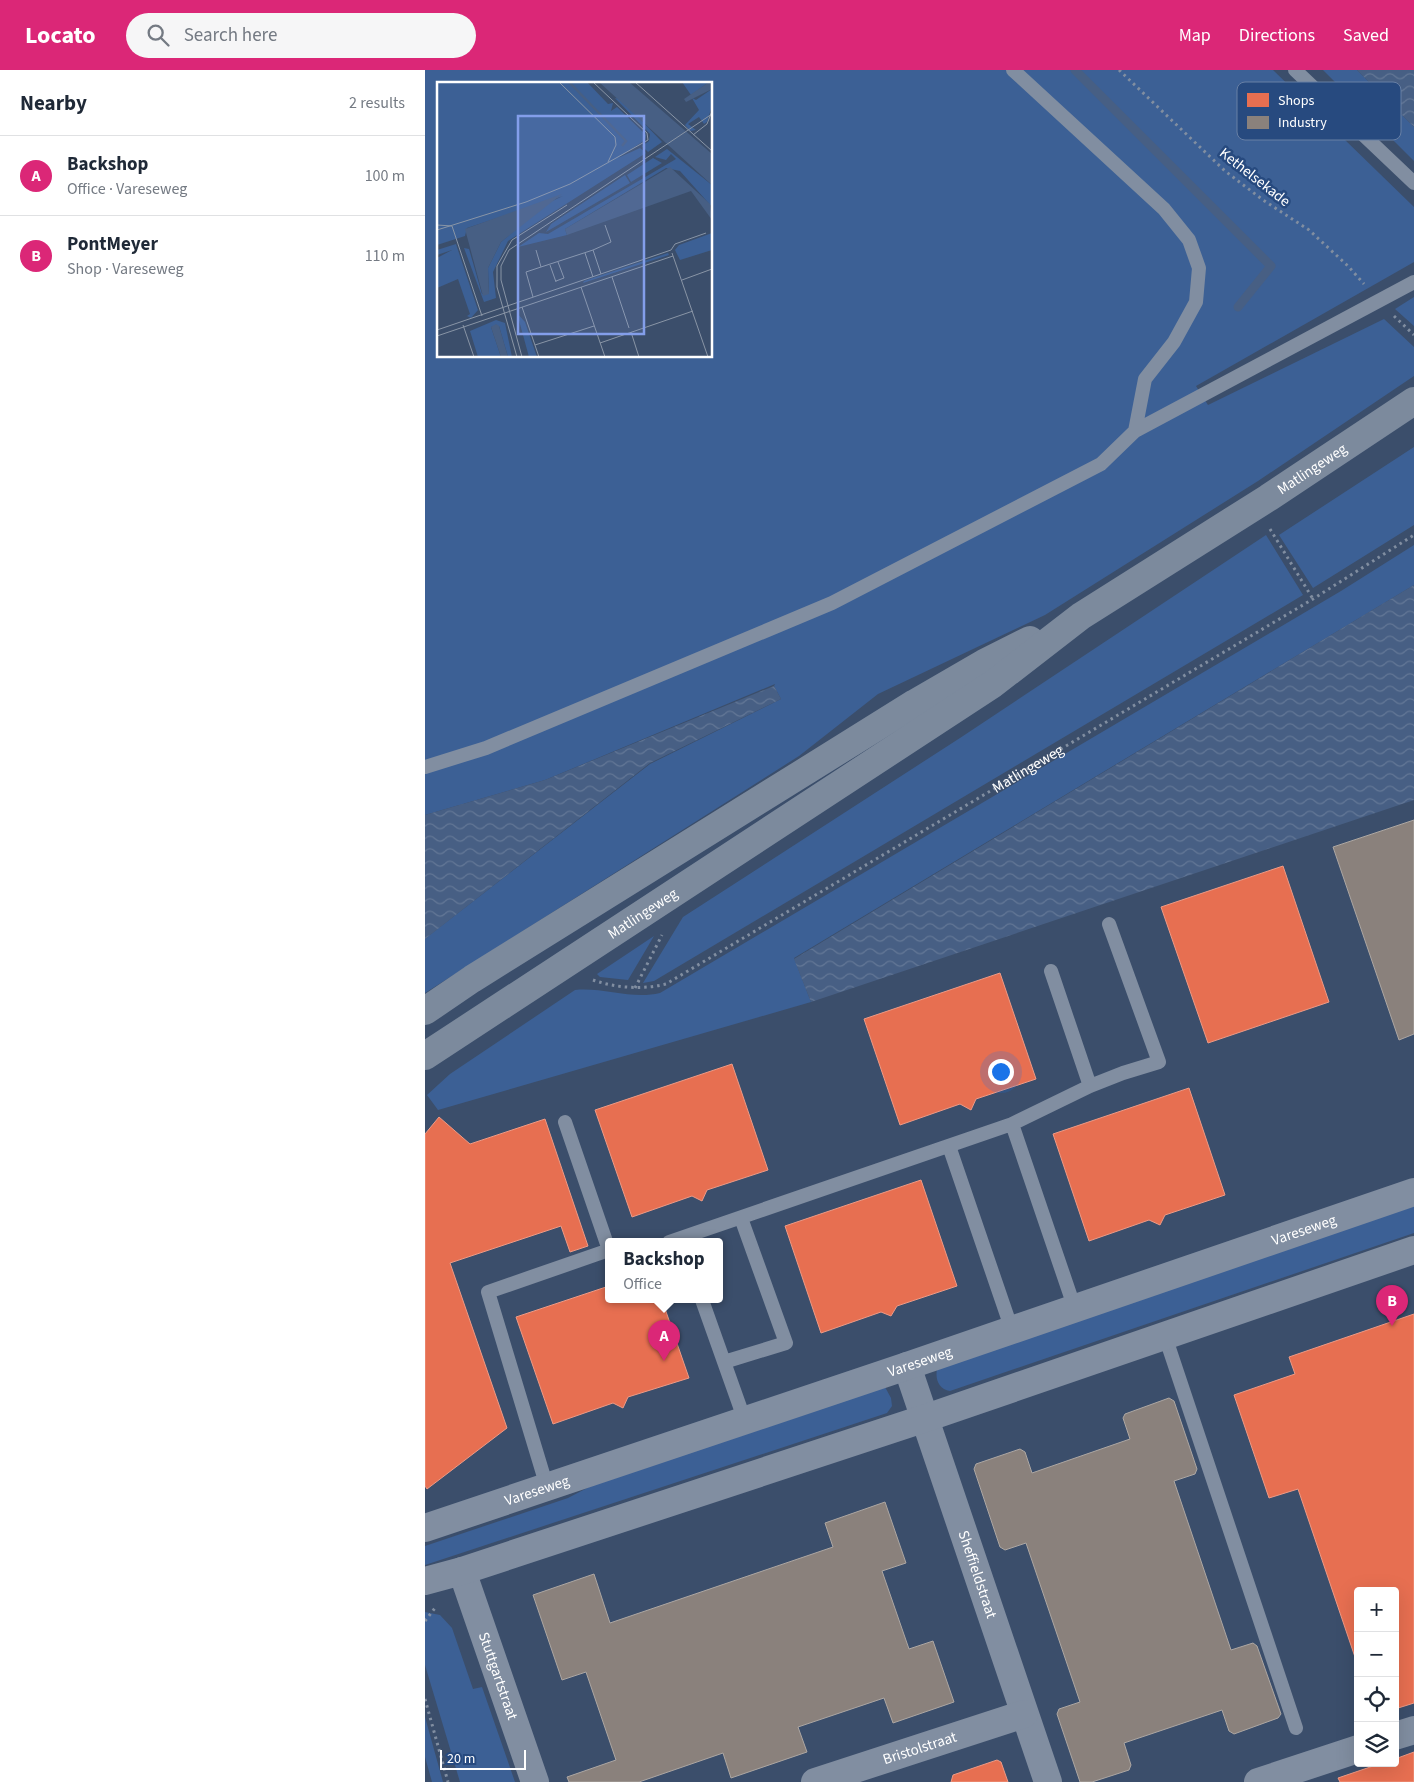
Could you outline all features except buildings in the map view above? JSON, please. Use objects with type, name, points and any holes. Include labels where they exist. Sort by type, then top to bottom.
[{"type":"main road","name":"Matlingeweg","points":[[425,1056],[993,684],[1081,616],[1269,498],[1414,401]]},
{"type":"main road","name":"Matlingeweg","points":[[425,1011],[472,979],[915,703],[984,663],[1081,616]]},
{"type":"street","name":"Vareseweg","points":[[425,1528],[1075,1309],[1414,1192]]},
{"type":"street","points":[[425,1581],[462,1571],[926,1418],[1414,1250]]},
{"type":"street","name":"Sheffieldstraat","points":[[907,1366],[1048,1782]]},
{"type":"street","name":"Stuttgartstraat","points":[[462,1571],[535,1782]]},
{"type":"street","name":"Bristolstraat","points":[[815,1782],[1024,1714]]},
{"type":"street","points":[[1399,1735],[1414,1730]]},
{"type":"street","points":[[1258,1782],[1312,1773],[1354,1750]]},
{"type":"lane","points":[[1013,70],[1164,209],[1189,240],[1199,268],[1196,302],[1174,342],[1145,378],[1135,431]]},
{"type":"lane","points":[[1295,70],[1308,82]]},
{"type":"lane","points":[[1369,140],[1414,183]]},
{"type":"lane","points":[[425,767],[486,748],[832,603],[1101,464],[1135,431],[1414,282]]},
{"type":"lane","points":[[685,1238],[1012,1124],[1090,1086],[1159,1062],[1109,924]]},
{"type":"lane","points":[[1051,971],[1090,1086]]},
{"type":"lane","points":[[565,1122],[605,1238]]},
{"type":"lane","points":[[1012,1124],[1075,1309]]},
{"type":"lane","points":[[949,1146],[1012,1330]]},
{"type":"lane","points":[[724,1362],[786,1343],[741,1218]]},
{"type":"lane","points":[[547,1487],[488,1292],[605,1251]]},
{"type":"lane","points":[[703,1303],[745,1421]]},
{"type":"lane","points":[[1165,1336],[1296,1728]]},
{"type":"path","name":"Kethelsekade","points":[[1119,70],[1225,171],[1263,200],[1309,230],[1348,266],[1379,301]]},
{"type":"path","points":[[1269,527],[1313,599]]},
{"type":"path","name":"Matlingeweg","points":[[589,977],[595,981],[635,988],[650,988],[665,984],[1313,599],[1414,535]]},
{"type":"path","name":"Matlingeweg","points":[[635,988],[665,930]]},
{"type":"path","points":[[425,1699],[448,1782]]},
{"type":"shaded area","points":[[425,70],[1273,70],[1285,82],[1237,82],[1237,140],[1345,140],[1414,207],[1414,262],[1196,386],[1208,405],[1384,319],[1414,347],[1414,376],[1258,481],[1045,615],[878,694],[799,756],[425,993],[425,939],[431,934],[650,764],[781,699],[774,686],[775,684],[545,780],[425,815]]},
{"type":"shaded area","points":[[1323,70],[1357,70],[1369,82],[1335,82]]},
{"type":"shaded area","points":[[1401,114],[1414,127],[1414,161],[1393,140],[1401,140]]},
{"type":"shaded area","points":[[1414,297],[1414,326],[1395,309]]},
{"type":"shaded area","points":[[1414,447],[1414,525],[1313,588],[1279,535]]},
{"type":"shaded area","points":[[1266,535],[1303,595],[654,981],[643,983],[683,917],[960,738]]},
{"type":"shaded area","points":[[1414,545],[1414,585],[794,958],[811,1002],[438,1110],[427,1095],[450,1074],[575,990],[596,990],[639,995],[660,993],[1341,591]]},
{"type":"shaded area","points":[[654,936],[628,980],[600,977],[597,974]]},
{"type":"shaded area","points":[[1414,1202],[1414,1233],[950,1391],[943,1388],[937,1380],[937,1369]]},
{"type":"shaded area","points":[[885,1387],[891,1398],[892,1406],[887,1413],[425,1565],[425,1546],[568,1498],[612,1475]]},
{"type":"shaded area","points":[[425,1612],[440,1615],[452,1628],[473,1689],[482,1687],[515,1782],[460,1782],[425,1665]]},
{"type":"shaded area","points":[[425,1717],[443,1782],[432,1782],[425,1757]]},
{"type":"water","points":[[1357,70],[1414,70],[1414,127],[1401,114],[1401,82],[1369,82]]},
{"type":"water","points":[[1414,585],[1414,800],[811,1002],[794,959]]},
{"type":"water","points":[[774,686],[781,699],[650,763],[425,939],[425,815],[545,780]]},
{"type":"waterway","points":[[1075,70],[1271,266],[1238,307]]},
{"type":"place","name":"PontMeyer","points":[[1392,1326]]},
{"type":"place","name":"Backshop","points":[[664,1361]]}]
